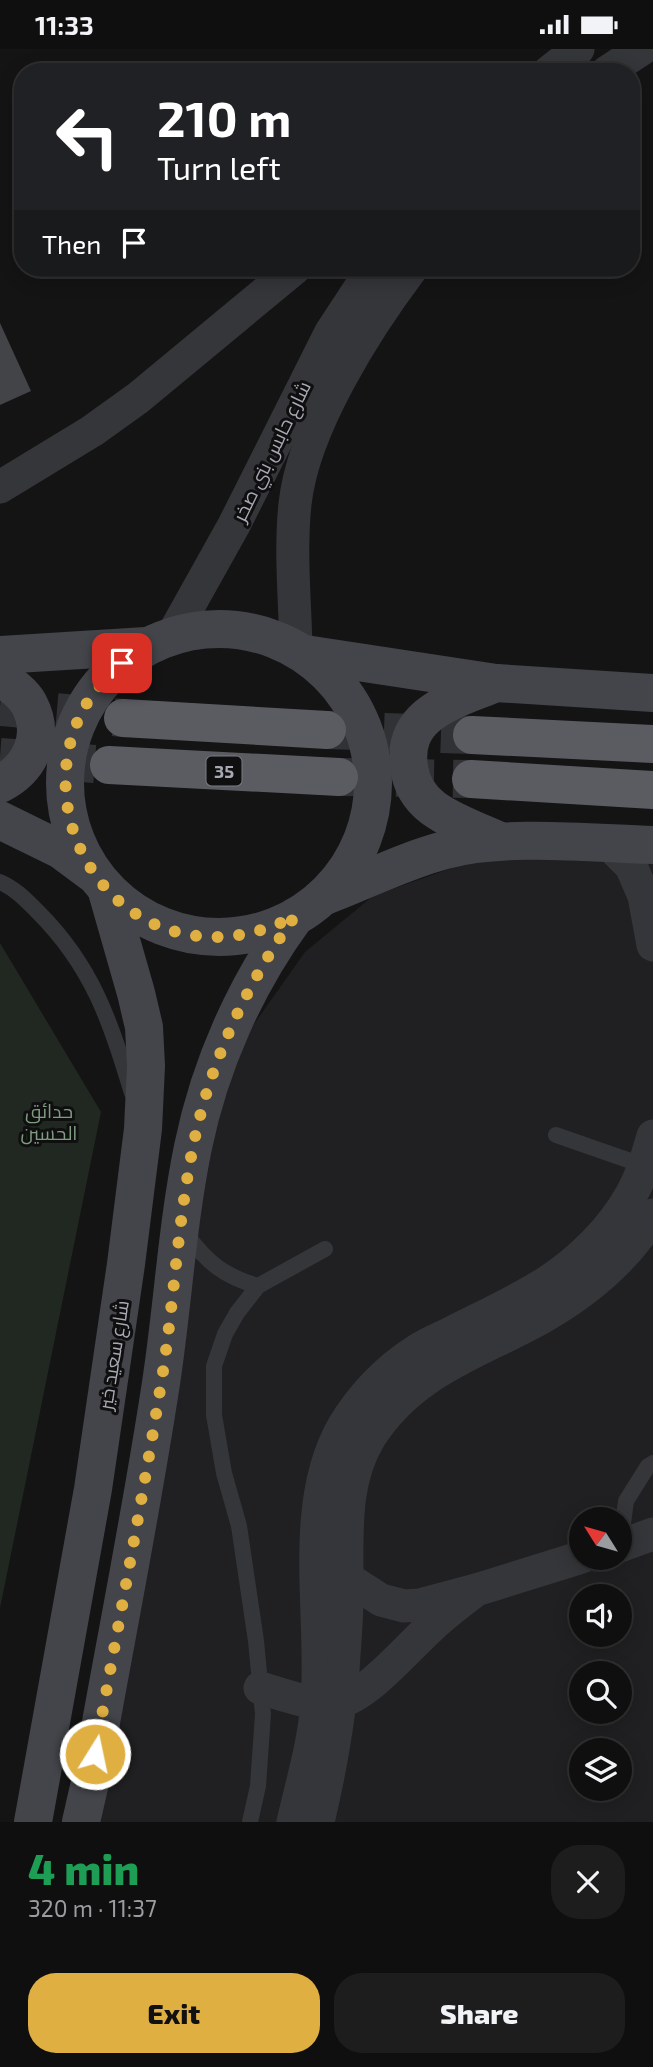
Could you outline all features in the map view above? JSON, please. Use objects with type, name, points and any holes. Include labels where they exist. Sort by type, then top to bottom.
[{"type":"highway","points":[[123,718],[327,730]]},
{"type":"highway","points":[[472,735],[653,744]]},
{"type":"highway","name":"35","points":[[109,765],[340,777]]},
{"type":"highway","points":[[471,779],[653,790]]},
{"type":"main road","points":[[0,655],[159,641],[192,631],[235,629],[266,636],[300,651],[496,683],[653,693]]},
{"type":"main road","points":[[100,881],[79,849],[69,821],[65,792],[66,763],[72,734],[84,708],[101,684],[122,663],[159,641]]},
{"type":"main road","points":[[80,1822],[91,1778],[162,1381],[180,1226],[193,1145],[209,1089],[256,976],[309,907],[346,870],[362,839],[372,806],[373,771],[366,736],[352,705],[331,677],[300,651]]},
{"type":"main road","points":[[0,677],[28,702],[36,728],[31,755],[14,777],[0,784]]},
{"type":"main road","points":[[496,683],[428,715],[413,731],[408,753],[413,783],[431,807],[500,841]]},
{"type":"main road","points":[[0,820],[61,850],[100,881],[125,906],[147,920],[196,936],[222,937],[272,928],[309,907],[394,867],[446,849],[500,841],[653,845]]},
{"type":"main road","name":"شارع سعيد خير","points":[[33,1822],[93,1489],[143,1129],[146,1066],[144,1027],[136,993],[100,881]]},
{"type":"street","points":[[560,63],[578,49]]},
{"type":"street","points":[[621,63],[642,49]]},
{"type":"street","points":[[0,487],[92,431],[138,398],[284,277]]},
{"type":"street","name":"شارع حابس بني صخر","points":[[159,641],[246,502],[331,332],[367,277]]},
{"type":"street","name":"شارع حابس بني صخر","points":[[300,651],[293,537],[301,470],[310,442],[349,364],[371,326],[406,277]]},
{"type":"street","points":[[609,843],[631,866],[644,895],[653,945]]},
{"type":"street","points":[[318,1822],[330,1774],[329,1703],[319,1617],[319,1506],[333,1447],[344,1425],[394,1367],[417,1350],[548,1281],[575,1260],[606,1229],[630,1197],[649,1151]]},
{"type":"street","points":[[293,1822],[309,1752],[329,1703],[347,1578],[347,1500],[356,1467],[369,1439],[383,1418],[423,1379],[453,1361],[542,1317],[577,1295],[627,1250],[653,1215]]},
{"type":"street","points":[[632,1542],[653,1534]]},
{"type":"street","points":[[347,1578],[381,1600],[404,1606],[420,1605],[569,1561]]},
{"type":"street","points":[[260,1688],[329,1703],[357,1693],[476,1590]]},
{"type":"lane","points":[[0,882],[14,889],[52,926],[81,963],[110,1024],[143,1129]]},
{"type":"lane","points":[[556,1135],[649,1151]]},
{"type":"lane","points":[[180,1226],[210,1263],[239,1280],[258,1286]]},
{"type":"lane","points":[[250,1822],[258,1786],[263,1714],[256,1641],[239,1526],[224,1473],[214,1415],[214,1366],[225,1334],[258,1286],[325,1249]]},
{"type":"lane","points":[[625,1507],[626,1500],[653,1463]]},
{"type":"shaded area","points":[[477,859],[653,859],[653,1822],[93,1822],[205,1149],[247,1034],[305,952],[373,896]]},
{"type":"green space","name":"حدائق الحسين","points":[[0,943],[101,1112],[0,1608]]},
{"type":"building","points":[[0,323],[31,391],[0,405]]},
{"type":"tunnel","points":[[0,707],[123,718]]},
{"type":"tunnel","points":[[327,730],[472,735]]},
{"type":"tunnel","points":[[0,757],[109,765]]},
{"type":"tunnel","points":[[339,777],[471,779]]},
{"type":"route","points":[[95,1754],[162,1381],[180,1226],[193,1145],[209,1089],[239,1012],[271,950],[295,916],[272,928],[247,934],[196,936],[147,920],[125,906],[94,874],[79,849],[69,821],[65,792],[66,763],[72,734],[84,708],[101,684],[122,663]]}]
